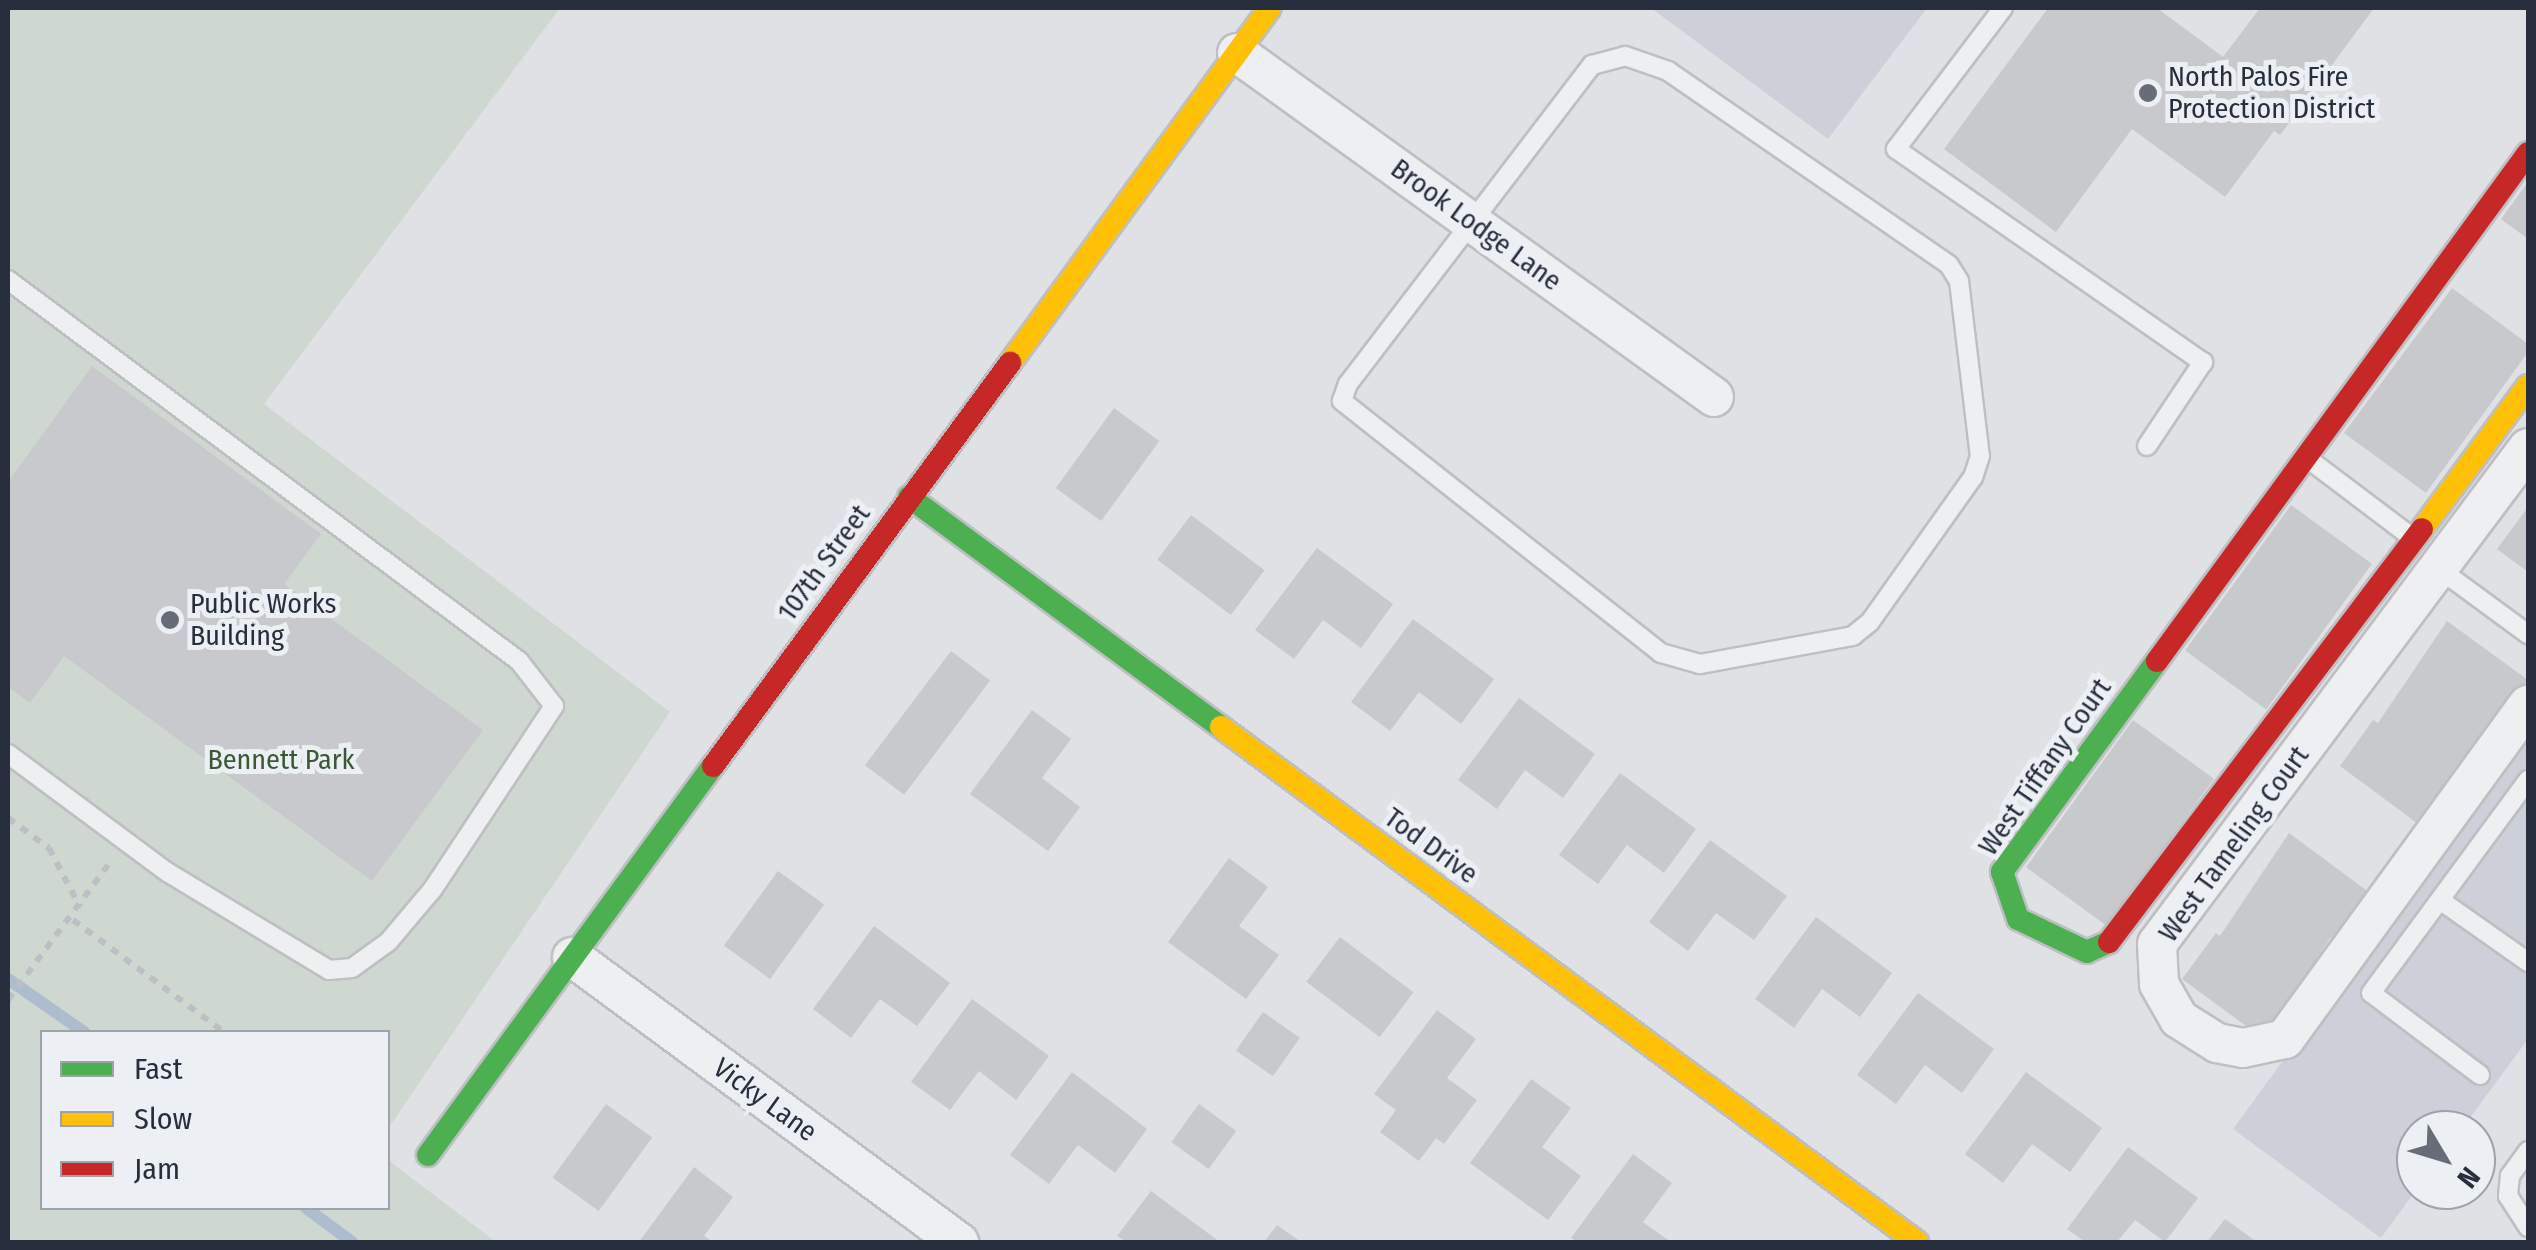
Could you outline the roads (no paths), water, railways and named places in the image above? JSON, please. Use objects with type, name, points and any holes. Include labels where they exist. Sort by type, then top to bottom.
[{"type":"street","name":"107th Street","points":[[428,1155],[1270,8]]},
{"type":"street","name":"Brook Lodge Lane","points":[[1237,53],[1714,397]]},
{"type":"street","name":"West Tiffany Court","points":[[2528,153],[2002,872],[2002,888],[2018,919],[2088,952],[2117,939],[2427,554],[2528,386]]},
{"type":"street","name":"West Tameling Court","points":[[2528,448],[2427,554],[2157,944],[2160,984],[2179,1018],[2217,1043],[2242,1048],[2285,1039],[2528,706]]},
{"type":"street","name":"Tod Drive","points":[[909,498],[1917,1242]]},
{"type":"street","name":"Vicky Lane","points":[[572,957],[959,1242]]},
{"type":"lane","points":[[2003,8],[1896,150],[2202,362],[2147,446]]},
{"type":"lane","points":[[1626,56],[1668,72],[1948,265],[1966,302],[1980,456],[1973,477],[1870,622],[1853,636],[1830,641],[1681,662],[1346,411],[1348,384],[1471,221],[1592,65],[1626,56]]},
{"type":"lane","points":[[8,280],[519,661],[554,706],[432,890],[388,942],[352,968],[329,970],[124,841],[8,754]]},
{"type":"lane","points":[[2306,457],[2528,634]]},
{"type":"lane","points":[[2480,1075],[2371,993],[2528,780]]},
{"type":"lane","points":[[2512,803],[2528,814]]},
{"type":"lane","points":[[2440,900],[2528,962]]},
{"type":"lane","points":[[2528,1151],[2510,1176],[2508,1196],[2528,1227]]},
{"type":"waterway","points":[[8,979],[81,1030]]},
{"type":"waterway","points":[[309,1210],[352,1242]]},
{"type":"place","name":"North Palos Fire Protection District","points":[[2148,93]]},
{"type":"place","name":"Public Works Building","points":[[170,620]]},
{"type":"park label","name":"Bennett Park","points":[[281,760]]}]
